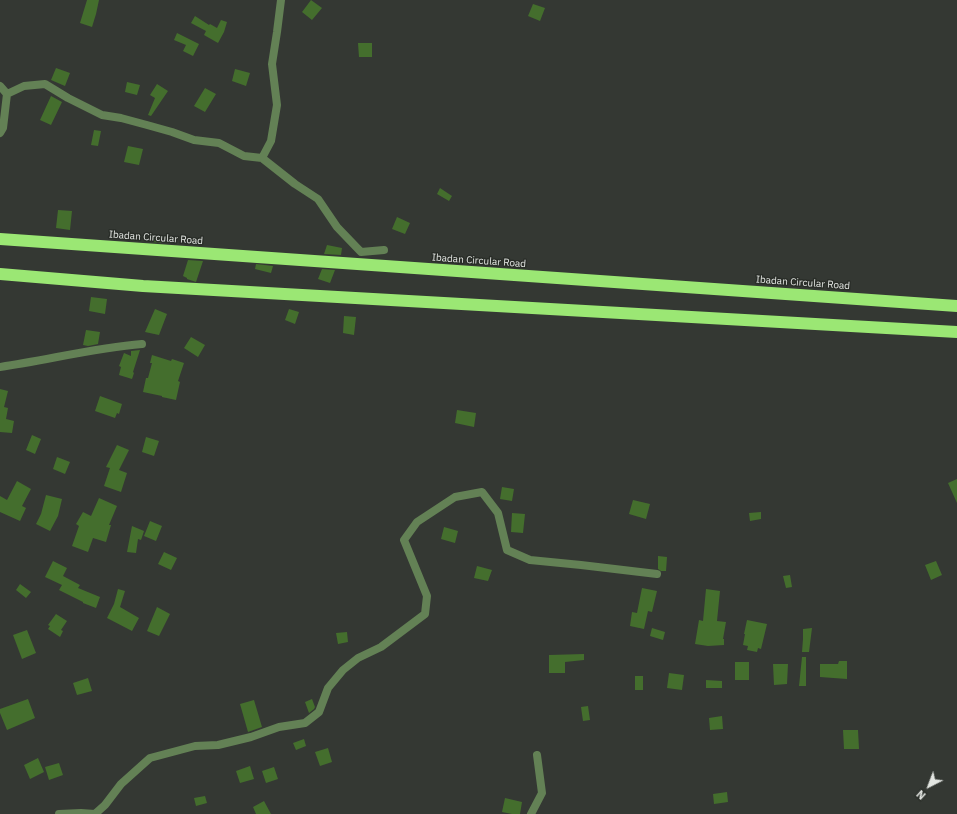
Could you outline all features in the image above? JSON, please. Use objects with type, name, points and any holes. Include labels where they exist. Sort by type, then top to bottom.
[{"type":"highway","name":"Ibadan Circular Road","points":[[0,239],[957,306]]},
{"type":"highway","points":[[0,274],[143,286],[957,332]]},
{"type":"street","points":[[262,158],[271,141],[277,105],[272,64],[281,0]]},
{"type":"street","points":[[7,94],[24,86],[45,84],[68,98],[102,115],[121,118],[172,132],[194,140],[219,143],[244,156],[262,158],[295,184],[318,199],[337,227],[361,252],[384,250]]},
{"type":"street","points":[[0,86],[7,94],[4,128],[0,133]]},
{"type":"street","points":[[0,367],[24,364],[118,346],[142,344]]},
{"type":"street","points":[[60,814],[95,814],[105,805],[121,784],[150,758],[195,746],[218,745],[251,737],[279,727],[305,723],[314,716],[319,712],[328,688],[343,670],[358,658],[381,647],[425,614],[427,596],[404,540],[417,522],[456,498],[482,492],[498,513],[507,550],[530,560],[657,574]]},
{"type":"street","points":[[531,814],[542,792],[537,755]]},
{"type":"building","points":[[87,0],[99,0],[92,27],[80,23]]},
{"type":"building","points":[[311,0],[322,8],[312,20],[302,12]]},
{"type":"building","points":[[533,4],[545,8],[540,21],[528,16]]},
{"type":"building","points":[[195,16],[217,28],[221,20],[227,22],[218,43],[204,35],[206,31],[191,23]]},
{"type":"building","points":[[177,33],[199,44],[193,56],[183,51],[186,45],[174,40]]},
{"type":"building","points":[[358,43],[372,43],[372,57],[359,57]]},
{"type":"building","points":[[56,68],[70,73],[65,86],[51,80]]},
{"type":"building","points":[[235,69],[250,73],[246,86],[232,81]]},
{"type":"building","points":[[127,82],[140,85],[137,95],[125,92]]},
{"type":"building","points":[[157,84],[168,91],[151,116],[148,115],[155,98],[150,95]]},
{"type":"building","points":[[205,88],[216,94],[205,112],[194,106]]},
{"type":"building","points":[[51,96],[62,102],[51,125],[40,120]]},
{"type":"building","points":[[94,130],[101,131],[98,146],[91,145]]},
{"type":"building","points":[[128,146],[143,149],[139,165],[124,162]]},
{"type":"building","points":[[440,188],[452,196],[449,201],[437,194]]},
{"type":"building","points":[[58,210],[72,211],[70,230],[56,228]]},
{"type":"building","points":[[397,217],[410,223],[405,234],[392,229]]},
{"type":"building","points":[[154,235],[167,238],[166,243],[152,242]]},
{"type":"building","points":[[327,245],[342,248],[341,255],[324,254]]},
{"type":"building","points":[[188,260],[203,261],[196,282],[183,276]]},
{"type":"building","points":[[256,264],[273,266],[271,273],[255,269]]},
{"type":"building","points":[[322,269],[335,270],[330,283],[318,279]]},
{"type":"building","points":[[91,297],[107,299],[105,314],[89,311]]},
{"type":"building","points":[[155,309],[167,314],[159,335],[145,332]]},
{"type":"building","points":[[289,309],[299,312],[295,324],[285,320]]},
{"type":"building","points":[[344,316],[356,317],[354,335],[343,333]]},
{"type":"building","points":[[86,330],[100,332],[98,344],[88,346],[83,345]]},
{"type":"building","points":[[191,337],[205,345],[198,357],[184,348]]},
{"type":"building","points":[[140,350],[132,379],[119,375],[121,367],[119,366],[124,353],[131,356],[131,351]]},
{"type":"building","points":[[152,355],[171,361],[172,359],[184,363],[178,381],[180,382],[176,400],[143,392],[146,378],[148,378],[152,363],[150,363]]},
{"type":"building","points":[[0,389],[8,391],[4,407],[8,408],[6,419],[14,421],[12,433],[0,432]]},
{"type":"building","points":[[100,396],[122,404],[119,414],[117,413],[115,418],[95,411]]},
{"type":"building","points":[[457,410],[476,413],[474,427],[455,423]]},
{"type":"building","points":[[32,435],[41,439],[35,454],[26,450]]},
{"type":"building","points":[[146,437],[159,441],[154,456],[142,452]]},
{"type":"building","points":[[117,445],[129,450],[119,470],[127,473],[121,492],[104,486],[110,468],[106,467]]},
{"type":"building","points":[[57,457],[70,462],[65,474],[53,469]]},
{"type":"building","points":[[957,479],[957,503],[948,483]]},
{"type":"building","points":[[17,481],[31,489],[22,506],[26,508],[20,521],[0,512],[0,496],[7,500]]},
{"type":"building","points":[[502,487],[514,489],[512,501],[500,499]]},
{"type":"building","points":[[46,495],[62,499],[58,516],[50,531],[36,524],[41,514]]},
{"type":"building","points":[[99,498],[117,506],[109,525],[111,525],[106,542],[93,538],[88,552],[72,546],[79,526],[76,524],[83,512],[91,516]]},
{"type":"building","points":[[633,500],[650,504],[646,519],[629,514]]},
{"type":"building","points":[[761,512],[761,519],[750,521],[749,513]]},
{"type":"building","points":[[512,513],[525,514],[523,533],[511,532]]},
{"type":"building","points":[[150,521],[162,526],[156,541],[144,536]]},
{"type":"building","points":[[132,526],[144,531],[141,540],[138,539],[136,553],[127,552]]},
{"type":"building","points":[[444,527],[458,531],[455,543],[441,539]]},
{"type":"building","points":[[164,552],[177,558],[171,570],[158,564]]},
{"type":"building","points":[[658,556],[667,557],[666,571],[661,571],[658,569]]},
{"type":"building","points":[[53,561],[67,568],[63,576],[80,585],[78,588],[100,597],[96,608],[59,590],[62,585],[45,577]]},
{"type":"building","points":[[936,561],[942,575],[931,580],[925,565]]},
{"type":"building","points":[[477,566],[492,570],[488,581],[474,578]]},
{"type":"building","points":[[790,575],[792,587],[786,588],[783,576]]},
{"type":"building","points":[[20,584],[31,592],[26,598],[16,590]]},
{"type":"building","points":[[642,588],[657,591],[652,612],[648,611],[644,629],[630,626],[632,612],[637,613]]},
{"type":"building","points":[[118,589],[125,591],[120,607],[139,618],[132,631],[107,618],[114,604]]},
{"type":"building","points":[[706,589],[720,591],[717,621],[726,622],[723,639],[724,645],[708,646],[695,644],[699,620],[703,621]]},
{"type":"building","points":[[157,607],[170,614],[159,636],[147,631]]},
{"type":"building","points":[[56,614],[67,621],[61,630],[63,631],[60,637],[48,629],[50,626],[48,625]]},
{"type":"building","points":[[747,620],[767,624],[761,649],[758,648],[757,652],[747,650],[748,646],[743,645]]},
{"type":"building","points":[[652,628],[665,632],[663,640],[650,636]]},
{"type":"building","points":[[812,628],[809,652],[802,652],[803,629]]},
{"type":"building","points":[[27,630],[36,653],[22,659],[13,635]]},
{"type":"building","points":[[347,632],[348,642],[338,644],[336,633]]},
{"type":"building","points":[[584,654],[584,660],[565,662],[565,673],[549,673],[549,655]]},
{"type":"building","points":[[802,657],[806,657],[806,686],[799,686]]},
{"type":"building","points":[[839,661],[847,661],[847,679],[820,677],[820,664],[838,664]]},
{"type":"building","points":[[735,662],[749,662],[749,680],[735,680]]},
{"type":"building","points":[[773,664],[788,664],[787,684],[774,685]]},
{"type":"building","points":[[669,673],[684,675],[682,690],[667,688]]},
{"type":"building","points":[[635,676],[643,676],[643,690],[635,690]]},
{"type":"building","points":[[88,678],[92,691],[77,695],[73,683]]},
{"type":"building","points":[[706,680],[722,681],[722,688],[706,688]]},
{"type":"building","points":[[28,699],[35,718],[7,730],[0,713],[0,709]]},
{"type":"building","points":[[312,699],[315,707],[309,713],[305,702]]},
{"type":"building","points":[[254,700],[262,727],[248,732],[240,704]]},
{"type":"building","points":[[588,706],[590,720],[583,721],[581,707]]},
{"type":"building","points":[[722,716],[723,729],[710,730],[709,718]]},
{"type":"building","points":[[843,730],[858,730],[859,749],[844,749]]},
{"type":"building","points":[[304,739],[306,746],[296,750],[293,743]]},
{"type":"building","points":[[328,748],[332,762],[320,766],[315,752]]},
{"type":"building","points":[[38,758],[44,772],[30,779],[24,765]]},
{"type":"building","points":[[59,763],[63,775],[49,780],[45,767]]},
{"type":"building","points":[[250,766],[254,779],[240,783],[236,771]]},
{"type":"building","points":[[274,767],[278,779],[266,783],[262,771]]},
{"type":"building","points":[[727,792],[728,802],[714,804],[713,794]]},
{"type":"building","points":[[205,796],[207,803],[196,806],[194,798]]},
{"type":"building","points":[[505,798],[522,802],[520,814],[502,812]]},
{"type":"building","points":[[264,801],[271,814],[256,814],[253,807]]}]
